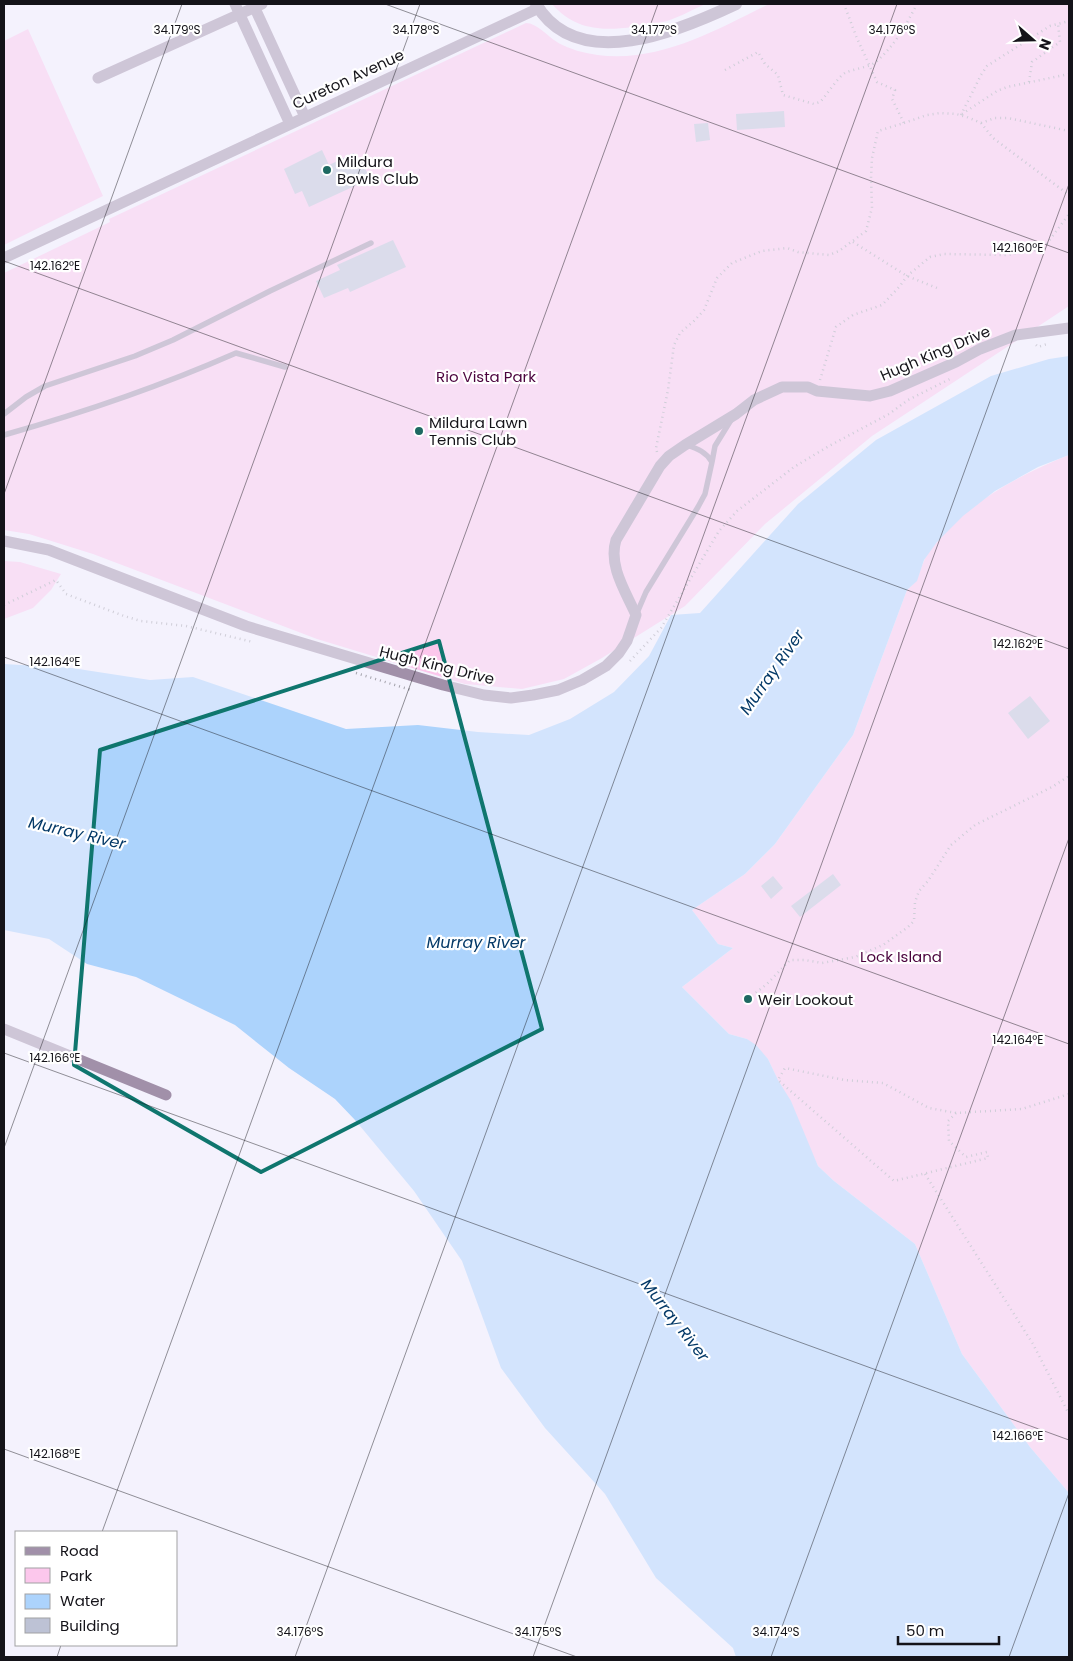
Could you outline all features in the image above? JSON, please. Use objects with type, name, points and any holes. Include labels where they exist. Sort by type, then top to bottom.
[{"type":"street","name":"Cureton Avenue","points":[[4,258],[538,6],[550,21],[563,30],[582,39],[604,43],[651,37],[685,27],[736,4]]},
{"type":"street","points":[[98,78],[237,9],[257,5],[305,117]]},
{"type":"street","points":[[237,9],[290,124]]},
{"type":"street","name":"Hugh King Drive","points":[[4,540],[49,550],[246,626],[433,683],[484,695],[511,698],[533,695],[558,690],[582,680],[606,666],[627,641],[636,615],[613,562],[613,550],[616,540],[660,466],[669,456],[685,445],[736,414],[754,400],[782,387],[808,387],[817,391],[870,396],[890,391],[956,362],[980,349],[1016,335],[1069,328]]},
{"type":"street","name":"Hugh King Drive","points":[[4,548],[49,550]]},
{"type":"street","points":[[4,1029],[166,1095]]},
{"type":"lane","points":[[273,88],[288,80]]},
{"type":"lane","points":[[4,414],[26,397],[45,386],[134,356],[173,340],[371,243]]},
{"type":"lane","points":[[4,435],[119,398],[195,371],[236,353],[285,367]]},
{"type":"lane","points":[[636,615],[646,592],[705,494],[715,446],[736,414]]},
{"type":"lane","points":[[685,445],[701,450],[712,462]]},
{"type":"path","points":[[844,4],[868,66],[877,82],[895,90],[892,99],[904,123]]},
{"type":"path","points":[[725,70],[758,52],[765,64],[778,75],[783,95],[814,104],[820,102],[843,74],[877,61],[907,25],[916,4]]},
{"type":"path","points":[[960,115],[987,66],[1050,26],[1069,22]]},
{"type":"path","points":[[1028,82],[1032,62],[1060,42],[1058,24]]},
{"type":"path","points":[[960,115],[997,91],[1028,82],[1069,74]]},
{"type":"path","points":[[660,466],[656,448],[668,390],[674,345],[680,333],[704,310],[717,278],[732,264],[762,251],[787,248],[798,252],[829,255],[853,242],[866,231],[872,208],[871,178],[878,131],[927,115],[940,113],[960,115],[981,124],[993,138],[1069,195]]},
{"type":"path","points":[[981,124],[995,118],[1008,118],[1025,120],[1069,131]]},
{"type":"path","points":[[817,391],[836,327],[853,315],[882,306],[907,276],[930,257],[944,254],[1007,255],[1034,252],[1043,249],[1069,214]]},
{"type":"path","points":[[853,242],[907,276],[937,288]]},
{"type":"path","points":[[1034,345],[1054,343]]},
{"type":"path","points":[[624,666],[661,628],[719,531],[737,512],[794,467],[829,446],[883,418],[908,400],[954,377]]},
{"type":"path","points":[[4,605],[56,580],[66,594],[124,616],[141,621],[186,626],[254,642]]},
{"type":"path","points":[[353,672],[419,691]]},
{"type":"path","points":[[748,999],[767,984],[790,960],[822,963],[855,957],[882,945],[908,927],[914,921],[915,902],[919,891],[928,881],[951,845],[974,825],[1052,787],[1069,776]]},
{"type":"path","points":[[956,1114],[948,1121],[949,1141],[966,1158],[987,1152],[988,1158],[894,1181],[778,1080],[786,1068],[844,1080],[883,1083],[929,1108],[956,1114],[1022,1109],[1069,1094]]},
{"type":"path","points":[[925,1174],[1034,1344],[1069,1414]]},
{"type":"highlighted area","points":[[439,641],[542,1029],[261,1172],[74,1065],[100,750]]},
{"type":"green space","points":[[552,4],[706,4],[667,21],[610,29],[579,24],[561,13]]},
{"type":"green space","name":"Rio Vista Park","points":[[769,4],[1069,4],[1069,306],[872,436],[765,524],[685,606],[602,658],[564,679],[522,689],[465,684],[317,639],[93,554],[29,534],[4,530],[4,273],[110,222],[109,219],[526,23],[538,27],[559,43],[578,51],[604,56],[629,56],[677,46],[701,37]]},
{"type":"green space","points":[[28,29],[103,196],[4,245],[4,41]]},
{"type":"green space","name":"Lock Island","points":[[1069,455],[1069,1493],[1030,1447],[962,1354],[915,1244],[834,1181],[818,1166],[768,1059],[747,1039],[729,1034],[682,987],[733,948],[718,944],[692,910],[745,874],[775,844],[853,735],[907,590],[916,580],[929,552],[950,527],[981,501],[1032,471]]},
{"type":"green space","points":[[4,561],[20,562],[61,574],[51,590],[33,608],[4,619]]},
{"type":"water","name":"Murray River","points":[[1069,356],[1069,455],[1038,467],[995,491],[963,516],[937,542],[924,560],[917,581],[907,590],[853,735],[775,844],[745,874],[692,910],[718,944],[733,948],[682,987],[729,1034],[747,1039],[756,1045],[768,1059],[791,1101],[818,1166],[834,1181],[915,1244],[962,1354],[1030,1447],[1069,1493],[1069,1657],[736,1657],[733,1648],[656,1578],[605,1494],[545,1428],[501,1368],[462,1261],[414,1191],[335,1099],[289,1068],[235,1025],[136,977],[87,964],[49,939],[4,930],[4,664],[72,668],[150,680],[193,677],[346,729],[418,725],[478,732],[529,735],[570,719],[614,692],[649,656],[671,615],[700,613],[798,504],[876,440],[991,376],[1049,359]]},
{"type":"building","points":[[784,111],[785,127],[737,130],[736,114]]},
{"type":"building","points":[[708,123],[710,140],[696,142],[694,124]]},
{"type":"building","points":[[322,150],[329,165],[354,153],[357,161],[361,159],[370,179],[309,207],[302,191],[295,194],[284,169]]},
{"type":"building","points":[[393,240],[406,267],[350,292],[348,288],[324,298],[316,281],[340,270],[337,265]]},
{"type":"building","points":[[1030,696],[1050,721],[1028,739],[1008,713]]},
{"type":"building","points":[[833,874],[841,885],[800,917],[791,906]]},
{"type":"building","points":[[773,876],[783,888],[771,899],[761,886]]},
{"type":"place","name":"Mildura Bowls Club","points":[[327,170]]},
{"type":"place","name":"Mildura Lawn Tennis Club","points":[[419,431]]},
{"type":"place","name":"Weir Lookout","points":[[748,999]]}]
